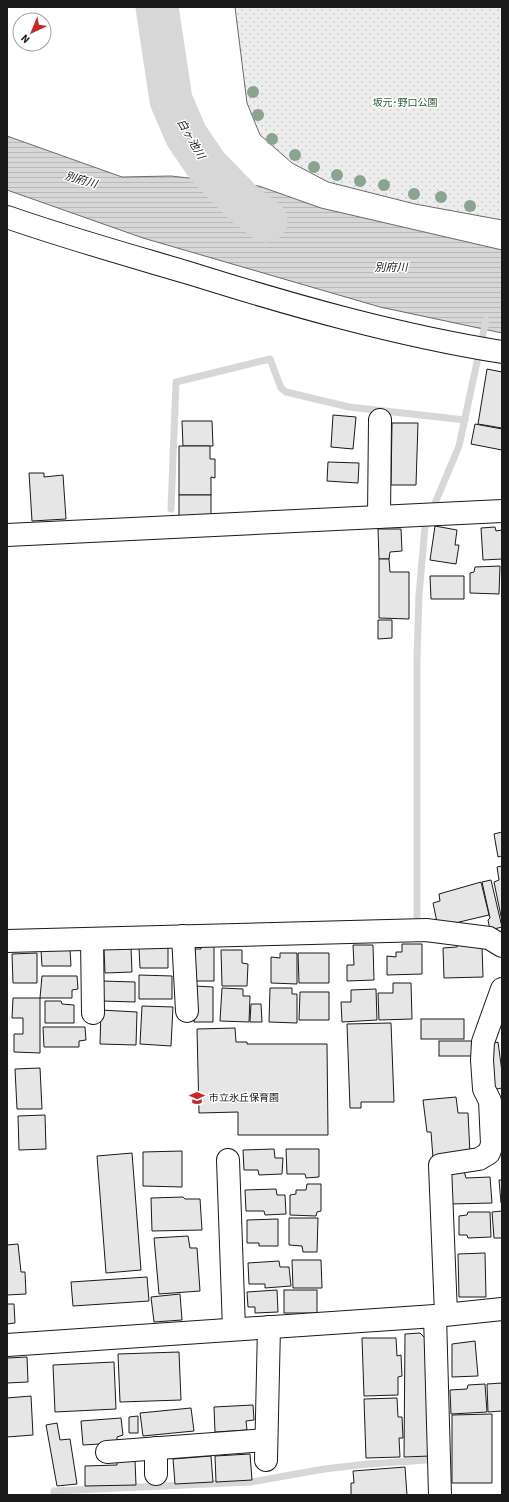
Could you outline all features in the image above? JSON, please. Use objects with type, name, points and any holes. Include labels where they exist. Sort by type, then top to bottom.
[{"type":"street","points":[[7,217],[256,294],[380,327],[490,350]]},
{"type":"street","points":[[380,420],[380,517]]},
{"type":"street","points":[[7,535],[502,511]]},
{"type":"street","points":[[7,941],[426,930],[489,938],[502,946]]},
{"type":"street","points":[[183,936],[188,1011]]},
{"type":"street","points":[[92,938],[93,1013]]},
{"type":"street","points":[[440,1495],[440,1165],[479,1159],[489,1153],[492,1144],[496,1099],[484,1089],[482,1060],[483,1042],[502,988]]},
{"type":"street","points":[[228,1160],[234,1330]]},
{"type":"street","points":[[7,1345],[441,1315],[502,1309]]},
{"type":"street","points":[[107,1452],[156,1448],[266,1450],[269,1327]]},
{"type":"street","points":[[156,1448],[156,1474]]},
{"type":"green space","name":"坂元･野口公園","points":[[235,7],[502,7],[502,220],[415,204],[328,182],[292,163],[260,135],[247,103]]},
{"type":"water","name":"別府川","points":[[7,136],[122,177],[171,176],[259,186],[321,208],[502,250],[502,333],[380,307],[143,238],[7,190]]},
{"type":"building","points":[[487,369],[502,372],[502,428],[478,424]]},
{"type":"building","points":[[333,415],[356,417],[353,449],[331,447]]},
{"type":"building","points":[[182,421],[212,421],[213,446],[183,446]]},
{"type":"building","points":[[392,423],[418,423],[416,485],[391,485]]},
{"type":"building","points":[[475,424],[502,429],[502,450],[471,444]]},
{"type":"building","points":[[179,446],[210,446],[210,459],[215,459],[215,478],[211,477],[211,495],[179,495]]},
{"type":"building","points":[[328,462],[359,463],[358,483],[327,481]]},
{"type":"building","points":[[29,473],[44,473],[44,477],[63,475],[66,519],[32,521]]},
{"type":"building","points":[[179,495],[211,495],[211,516],[179,516]]},
{"type":"building","points":[[435,526],[457,530],[455,545],[459,545],[456,564],[430,560]]},
{"type":"building","points":[[495,527],[496,531],[502,530],[502,559],[483,560],[481,528]]},
{"type":"building","points":[[378,529],[401,529],[402,551],[390,552],[389,559],[379,559]]},
{"type":"building","points":[[379,559],[389,559],[390,572],[409,572],[409,619],[379,618]]},
{"type":"building","points":[[500,566],[499,594],[470,593],[470,573],[474,572],[475,567]]},
{"type":"building","points":[[430,576],[464,576],[464,599],[431,599]]},
{"type":"building","points":[[378,620],[392,620],[392,638],[378,639]]},
{"type":"building","points":[[502,832],[502,856],[498,857],[494,834]]},
{"type":"building","points":[[502,866],[502,921],[494,882],[499,880],[497,867]]},
{"type":"building","points":[[491,880],[502,927],[490,930],[488,920],[490,918],[482,882]]},
{"type":"building","points":[[481,882],[489,915],[438,927],[433,903],[440,901],[439,894]]},
{"type":"building","points":[[460,943],[482,946],[483,977],[444,978],[443,948],[457,947]]},
{"type":"building","points":[[402,944],[422,944],[422,974],[387,975],[387,956],[396,957],[396,952],[402,952]]},
{"type":"building","points":[[201,945],[214,945],[214,981],[192,981],[195,949],[201,949]]},
{"type":"building","points":[[353,945],[373,945],[374,980],[347,981],[347,965],[354,965]]},
{"type":"building","points":[[168,947],[168,968],[140,968],[139,948]]},
{"type":"building","points":[[131,948],[132,972],[105,973],[104,949]]},
{"type":"building","points":[[70,949],[71,966],[42,966],[41,950]]},
{"type":"building","points":[[221,950],[242,950],[242,963],[248,964],[247,986],[222,986]]},
{"type":"building","points":[[37,953],[37,983],[13,983],[12,954]]},
{"type":"building","points":[[280,953],[297,953],[297,984],[271,983],[271,957],[280,958]]},
{"type":"building","points":[[298,953],[329,953],[329,983],[299,983]]},
{"type":"building","points":[[139,975],[172,976],[172,999],[139,999]]},
{"type":"building","points":[[42,976],[77,976],[78,989],[72,990],[72,998],[40,998]]},
{"type":"building","points":[[102,981],[135,982],[135,1002],[102,1001]]},
{"type":"building","points":[[393,983],[411,983],[412,1019],[379,1020],[378,993],[393,993]]},
{"type":"building","points":[[195,986],[213,987],[213,1022],[194,1022]]},
{"type":"building","points":[[222,988],[243,989],[243,996],[250,996],[249,1022],[220,1021]]},
{"type":"building","points":[[270,988],[292,988],[292,994],[297,994],[297,1023],[269,1022]]},
{"type":"building","points":[[376,989],[377,1020],[342,1022],[341,1002],[351,1002],[351,990]]},
{"type":"building","points":[[300,992],[329,992],[329,1020],[299,1020]]},
{"type":"building","points":[[13,998],[40,998],[40,1053],[14,1052],[14,1034],[23,1034],[23,1018],[12,1018]]},
{"type":"building","points":[[45,1001],[61,1001],[62,1004],[74,1005],[74,1023],[45,1023]]},
{"type":"building","points":[[251,1004],[261,1004],[262,1022],[250,1022]]},
{"type":"building","points":[[142,1006],[173,1007],[171,1046],[140,1044]]},
{"type":"building","points":[[101,1010],[137,1012],[136,1045],[100,1044]]},
{"type":"building","points":[[421,1019],[464,1019],[464,1039],[421,1039]]},
{"type":"building","points":[[391,1023],[394,1102],[361,1102],[361,1108],[350,1108],[347,1024]]},
{"type":"building","points":[[43,1027],[85,1027],[86,1040],[79,1041],[79,1047],[44,1047]]},
{"type":"building","points":[[235,1028],[236,1042],[247,1042],[247,1044],[327,1044],[328,1135],[238,1135],[238,1112],[199,1113],[197,1029]]},
{"type":"building","points":[[439,1041],[474,1041],[474,1056],[439,1056]]},
{"type":"building","points":[[498,1042],[502,1072],[502,1088],[491,1090],[488,1045]]},
{"type":"building","points":[[40,1068],[42,1109],[17,1109],[15,1069]]},
{"type":"building","points":[[456,1097],[458,1113],[468,1113],[470,1154],[433,1158],[431,1132],[427,1132],[423,1100]]},
{"type":"building","points":[[45,1115],[46,1149],[19,1150],[18,1116]]},
{"type":"building","points":[[274,1149],[275,1158],[283,1158],[282,1174],[259,1175],[258,1170],[244,1170],[243,1150]]},
{"type":"building","points":[[286,1149],[319,1149],[319,1177],[306,1178],[305,1174],[287,1174]]},
{"type":"building","points":[[182,1151],[182,1187],[143,1186],[143,1152]]},
{"type":"building","points":[[132,1153],[141,1270],[106,1273],[97,1156]]},
{"type":"building","points":[[448,1171],[464,1171],[466,1178],[490,1177],[492,1203],[450,1204]]},
{"type":"building","points":[[499,1180],[502,1180],[502,1203],[501,1203]]},
{"type":"building","points":[[307,1184],[321,1184],[321,1211],[317,1212],[316,1216],[290,1215],[290,1195],[296,1194],[296,1190],[306,1190]]},
{"type":"building","points":[[276,1189],[277,1195],[285,1195],[286,1214],[265,1215],[264,1211],[246,1211],[245,1190]]},
{"type":"building","points":[[183,1197],[185,1199],[200,1199],[202,1230],[152,1231],[151,1198]]},
{"type":"building","points":[[502,1211],[502,1238],[494,1238],[492,1212]]},
{"type":"building","points":[[468,1212],[490,1212],[491,1237],[468,1238],[467,1235],[459,1235],[459,1216],[467,1215]]},
{"type":"building","points":[[289,1218],[318,1218],[317,1252],[303,1252],[302,1246],[289,1245]]},
{"type":"building","points":[[278,1219],[278,1246],[259,1246],[259,1243],[247,1243],[247,1220]]},
{"type":"building","points":[[188,1236],[190,1248],[197,1248],[200,1291],[159,1294],[154,1238]]},
{"type":"building","points":[[18,1244],[21,1272],[25,1272],[26,1294],[7,1295],[7,1245]]},
{"type":"building","points":[[485,1253],[486,1297],[459,1297],[458,1254]]},
{"type":"building","points":[[292,1260],[321,1260],[322,1288],[293,1288]]},
{"type":"building","points":[[279,1261],[280,1267],[289,1267],[291,1286],[265,1288],[265,1284],[249,1284],[248,1263]]},
{"type":"building","points":[[147,1277],[149,1301],[73,1306],[71,1282]]},
{"type":"building","points":[[277,1290],[278,1312],[255,1313],[255,1307],[248,1307],[247,1292]]},
{"type":"building","points":[[284,1290],[317,1290],[317,1313],[284,1313]]},
{"type":"building","points":[[180,1294],[182,1320],[154,1322],[151,1297]]},
{"type":"building","points":[[7,1304],[14,1304],[15,1323],[7,1324]]},
{"type":"building","points":[[420,1333],[431,1344],[430,1456],[404,1457],[405,1334]]},
{"type":"building","points":[[362,1338],[396,1338],[397,1356],[401,1355],[402,1376],[398,1377],[398,1395],[364,1396]]},
{"type":"building","points":[[475,1341],[478,1376],[452,1377],[452,1344]]},
{"type":"building","points":[[179,1352],[181,1400],[120,1402],[118,1354]]},
{"type":"building","points":[[27,1357],[28,1382],[7,1383],[7,1358]]},
{"type":"building","points":[[114,1362],[116,1409],[55,1412],[53,1365]]},
{"type":"building","points":[[502,1383],[502,1411],[488,1412],[487,1384]]},
{"type":"building","points":[[485,1384],[487,1412],[451,1414],[450,1390],[467,1389],[468,1385]]},
{"type":"building","points":[[31,1396],[33,1435],[7,1437],[7,1398]]},
{"type":"building","points":[[397,1398],[398,1417],[402,1417],[403,1438],[399,1438],[400,1457],[366,1458],[364,1399]]},
{"type":"building","points":[[253,1405],[254,1420],[246,1421],[247,1430],[215,1432],[214,1407]]},
{"type":"building","points":[[191,1408],[194,1431],[143,1436],[140,1413]]},
{"type":"building","points":[[492,1414],[492,1483],[452,1483],[452,1415]]},
{"type":"building","points":[[138,1416],[138,1433],[129,1433],[129,1417]]},
{"type":"building","points":[[121,1418],[123,1435],[117,1437],[117,1443],[83,1445],[81,1421]]},
{"type":"building","points":[[57,1423],[60,1440],[70,1439],[77,1484],[57,1486],[46,1425]]},
{"type":"building","points":[[250,1454],[252,1480],[216,1482],[215,1456]]},
{"type":"building","points":[[211,1456],[213,1482],[175,1484],[173,1459]]},
{"type":"building","points":[[117,1460],[135,1460],[136,1485],[85,1486],[85,1466],[117,1465]]},
{"type":"building","points":[[405,1467],[407,1495],[351,1495],[351,1483],[354,1483],[353,1471]]},
{"type":"waterway","name":"白ヶ池川","points":[[157,7],[171,100],[186,135],[207,166],[243,203],[266,221]]},
{"type":"waterway","points":[[417,921],[417,658],[419,595],[425,527],[459,446],[486,320]]},
{"type":"waterway","points":[[171,509],[176,382],[270,359],[281,388],[286,392],[349,407],[465,420]]},
{"type":"waterway","points":[[54,1495],[54,1491],[251,1482],[324,1469],[427,1460]]},
{"type":"place","name":"市立氷丘保育園","points":[[197,1098]]}]
